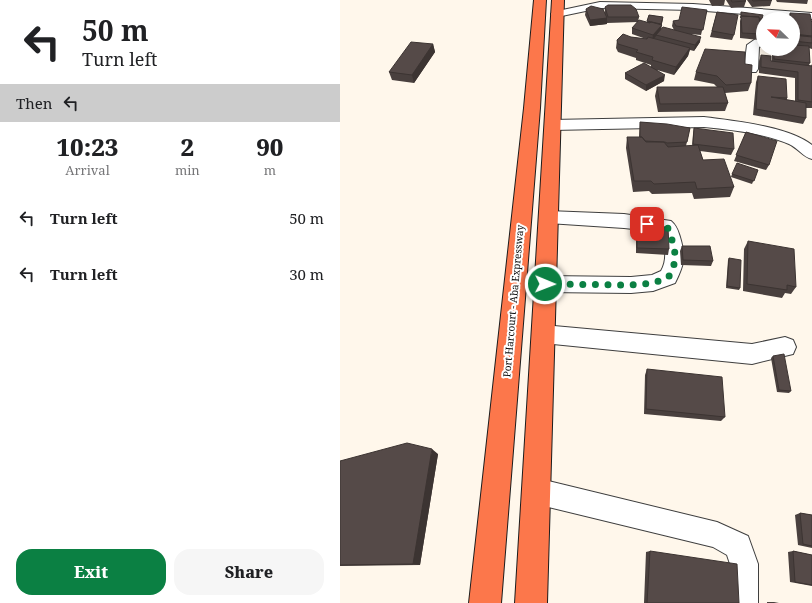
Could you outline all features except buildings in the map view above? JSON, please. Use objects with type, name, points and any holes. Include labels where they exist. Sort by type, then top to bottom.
[{"type":"highway","name":"Port Harcourt - Aba Expressway","points":[[485,603],[532,108],[540,0]]},
{"type":"highway","points":[[531,603],[558,7]]},
{"type":"street","points":[[583,0],[600,5]]},
{"type":"street","points":[[558,7],[600,5],[693,7],[764,12]]},
{"type":"street","points":[[800,15],[812,16]]},
{"type":"street","points":[[751,69],[752,45],[756,43]]},
{"type":"street","points":[[552,125],[697,122],[725,124],[755,129],[780,137],[804,146],[812,154]]},
{"type":"street","points":[[545,284],[631,285],[653,283],[668,278],[675,263],[675,256],[669,229],[665,226],[624,221],[548,217]]},
{"type":"street","points":[[543,334],[752,354],[785,347]]},
{"type":"street","points":[[536,491],[717,535],[738,546],[744,564],[744,603]]},
{"type":"route","points":[[545,284],[631,285],[653,283],[668,278],[675,263],[675,256],[669,229],[665,226],[647,224]]}]
